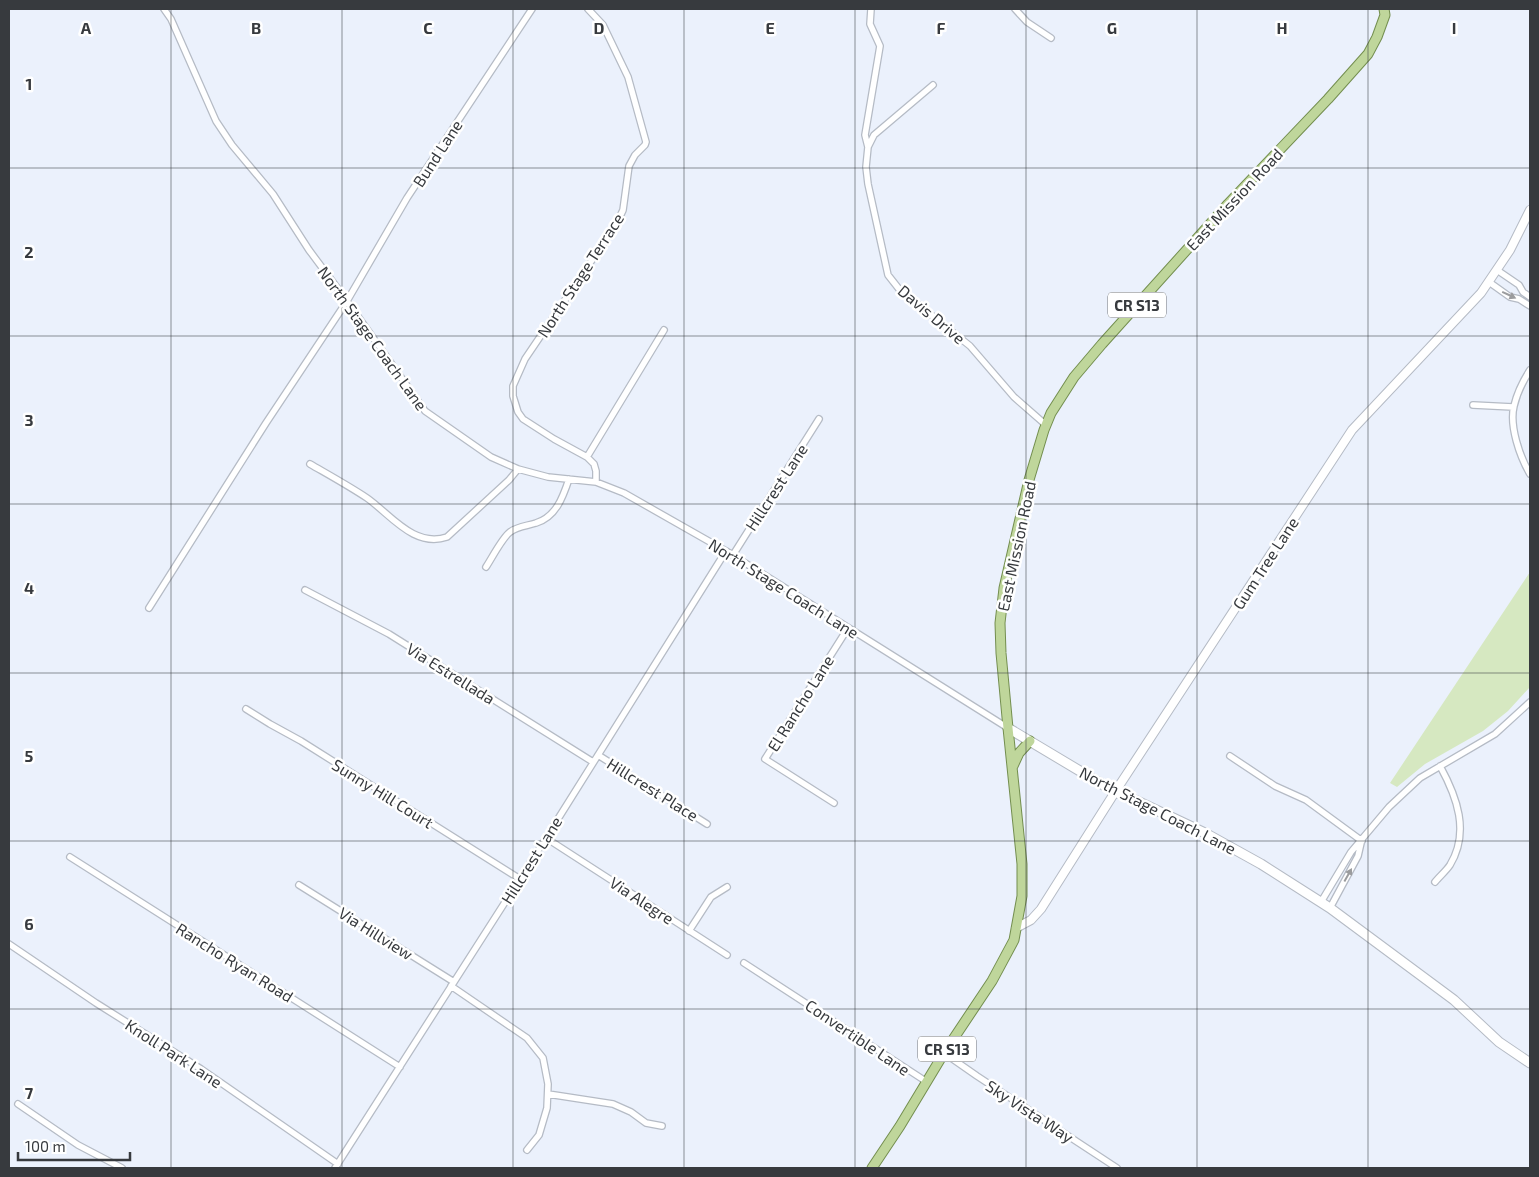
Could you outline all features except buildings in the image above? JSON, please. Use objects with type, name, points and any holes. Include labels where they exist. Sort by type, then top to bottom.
[{"type":"main road","name":"East Mission Road","points":[[872,1168],[944,1053],[992,981],[1014,940],[1022,896],[1022,864],[1000,653],[1000,623],[1004,588],[1029,480],[1046,425],[1061,396],[1074,377],[1102,344],[1228,204],[1368,54],[1385,15],[1384,9]]},
{"type":"main road","name":"North Stage Coach Lane","points":[[1008,728],[1115,792],[1205,833],[1261,864],[1321,902],[1454,1000],[1499,1042],[1530,1063]]},
{"type":"main road","points":[[1012,769],[1019,753],[1030,741]]},
{"type":"street","name":"North Stage Coach Lane","points":[[164,9],[171,19],[216,121],[232,145],[273,194],[309,250],[425,411],[491,457],[518,469],[548,477],[596,482],[624,493],[733,555],[1008,728]]},
{"type":"street","name":"Bund Lane","points":[[150,608],[266,423],[347,301],[407,198],[532,9]]},
{"type":"street","name":"North Stage Terrace","points":[[587,457],[524,420],[518,412],[515,403],[513,386],[525,359],[617,223],[623,210],[629,166],[646,142],[628,77],[603,26],[588,9]]},
{"type":"street","name":"Davis Drive","points":[[871,9],[870,24],[880,46],[865,135],[868,147],[866,167],[888,275],[900,290],[970,346],[1014,397],[1046,425]]},
{"type":"street","points":[[1015,9],[1027,22],[1051,38]]},
{"type":"street","points":[[868,147],[874,135],[933,85]]},
{"type":"street","name":"Gum Tree Lane","points":[[1016,928],[1031,920],[1041,909],[1115,792],[1352,430],[1481,293],[1510,250],[1530,210]]},
{"type":"street","points":[[1496,270],[1519,285],[1523,292],[1530,297]]},
{"type":"street","points":[[1489,282],[1510,298],[1519,299],[1530,306]]},
{"type":"street","points":[[596,482],[594,464],[587,457],[664,330]]},
{"type":"street","points":[[1530,370],[1523,381],[1513,407],[1514,428],[1522,460],[1530,474]]},
{"type":"street","points":[[1472,405],[1513,407]]},
{"type":"street","name":"Hillcrest Lane","points":[[733,555],[819,419]]},
{"type":"street","points":[[310,464],[367,498],[405,530],[419,537],[438,540],[447,537],[509,480],[518,469]]},
{"type":"street","points":[[486,567],[508,533],[520,526],[548,519],[565,492],[569,478]]},
{"type":"street","name":"Hillcrest Lane","points":[[336,1166],[546,838],[726,551]]},
{"type":"street","name":"Via Estrellada","points":[[305,590],[389,634],[593,762]]},
{"type":"street","name":"El Rancho Lane","points":[[834,803],[765,759],[848,628]]},
{"type":"street","points":[[1321,902],[1351,852],[1389,807],[1420,778],[1495,734],[1530,702]]},
{"type":"street","name":"Sunny Hill Court","points":[[246,709],[309,746],[520,879]]},
{"type":"street","name":"Hillcrest Place","points":[[598,755],[707,824]]},
{"type":"street","points":[[1230,756],[1275,786],[1306,800],[1362,841]]},
{"type":"street","points":[[1435,882],[1450,865],[1460,839],[1459,809],[1440,766]]},
{"type":"street","name":"Via Alegre","points":[[546,838],[689,931],[711,897],[727,887]]},
{"type":"street","points":[[1330,908],[1358,856],[1362,841]]},
{"type":"street","name":"Rancho Ryan Road","points":[[70,857],[400,1067]]},
{"type":"street","name":"Via Hillview","points":[[299,885],[452,984],[527,1038],[543,1058],[548,1084],[547,1108],[538,1135],[527,1150]]},
{"type":"street","points":[[689,931],[727,955]]},
{"type":"street","name":"Knoll Park Lane","points":[[9,944],[96,1003],[201,1069],[336,1166]]},
{"type":"street","name":"Convertible Lane","points":[[744,963],[927,1082]]},
{"type":"street","name":"Sky Vista Way","points":[[944,1053],[1117,1168]]},
{"type":"street","points":[[548,1094],[613,1104],[630,1112],[646,1123],[662,1126]]},
{"type":"street","points":[[18,1104],[78,1145],[122,1168]]},
{"type":"green space","points":[[1530,572],[1530,687],[1508,711],[1483,731],[1425,764],[1397,787],[1390,783]]}]
